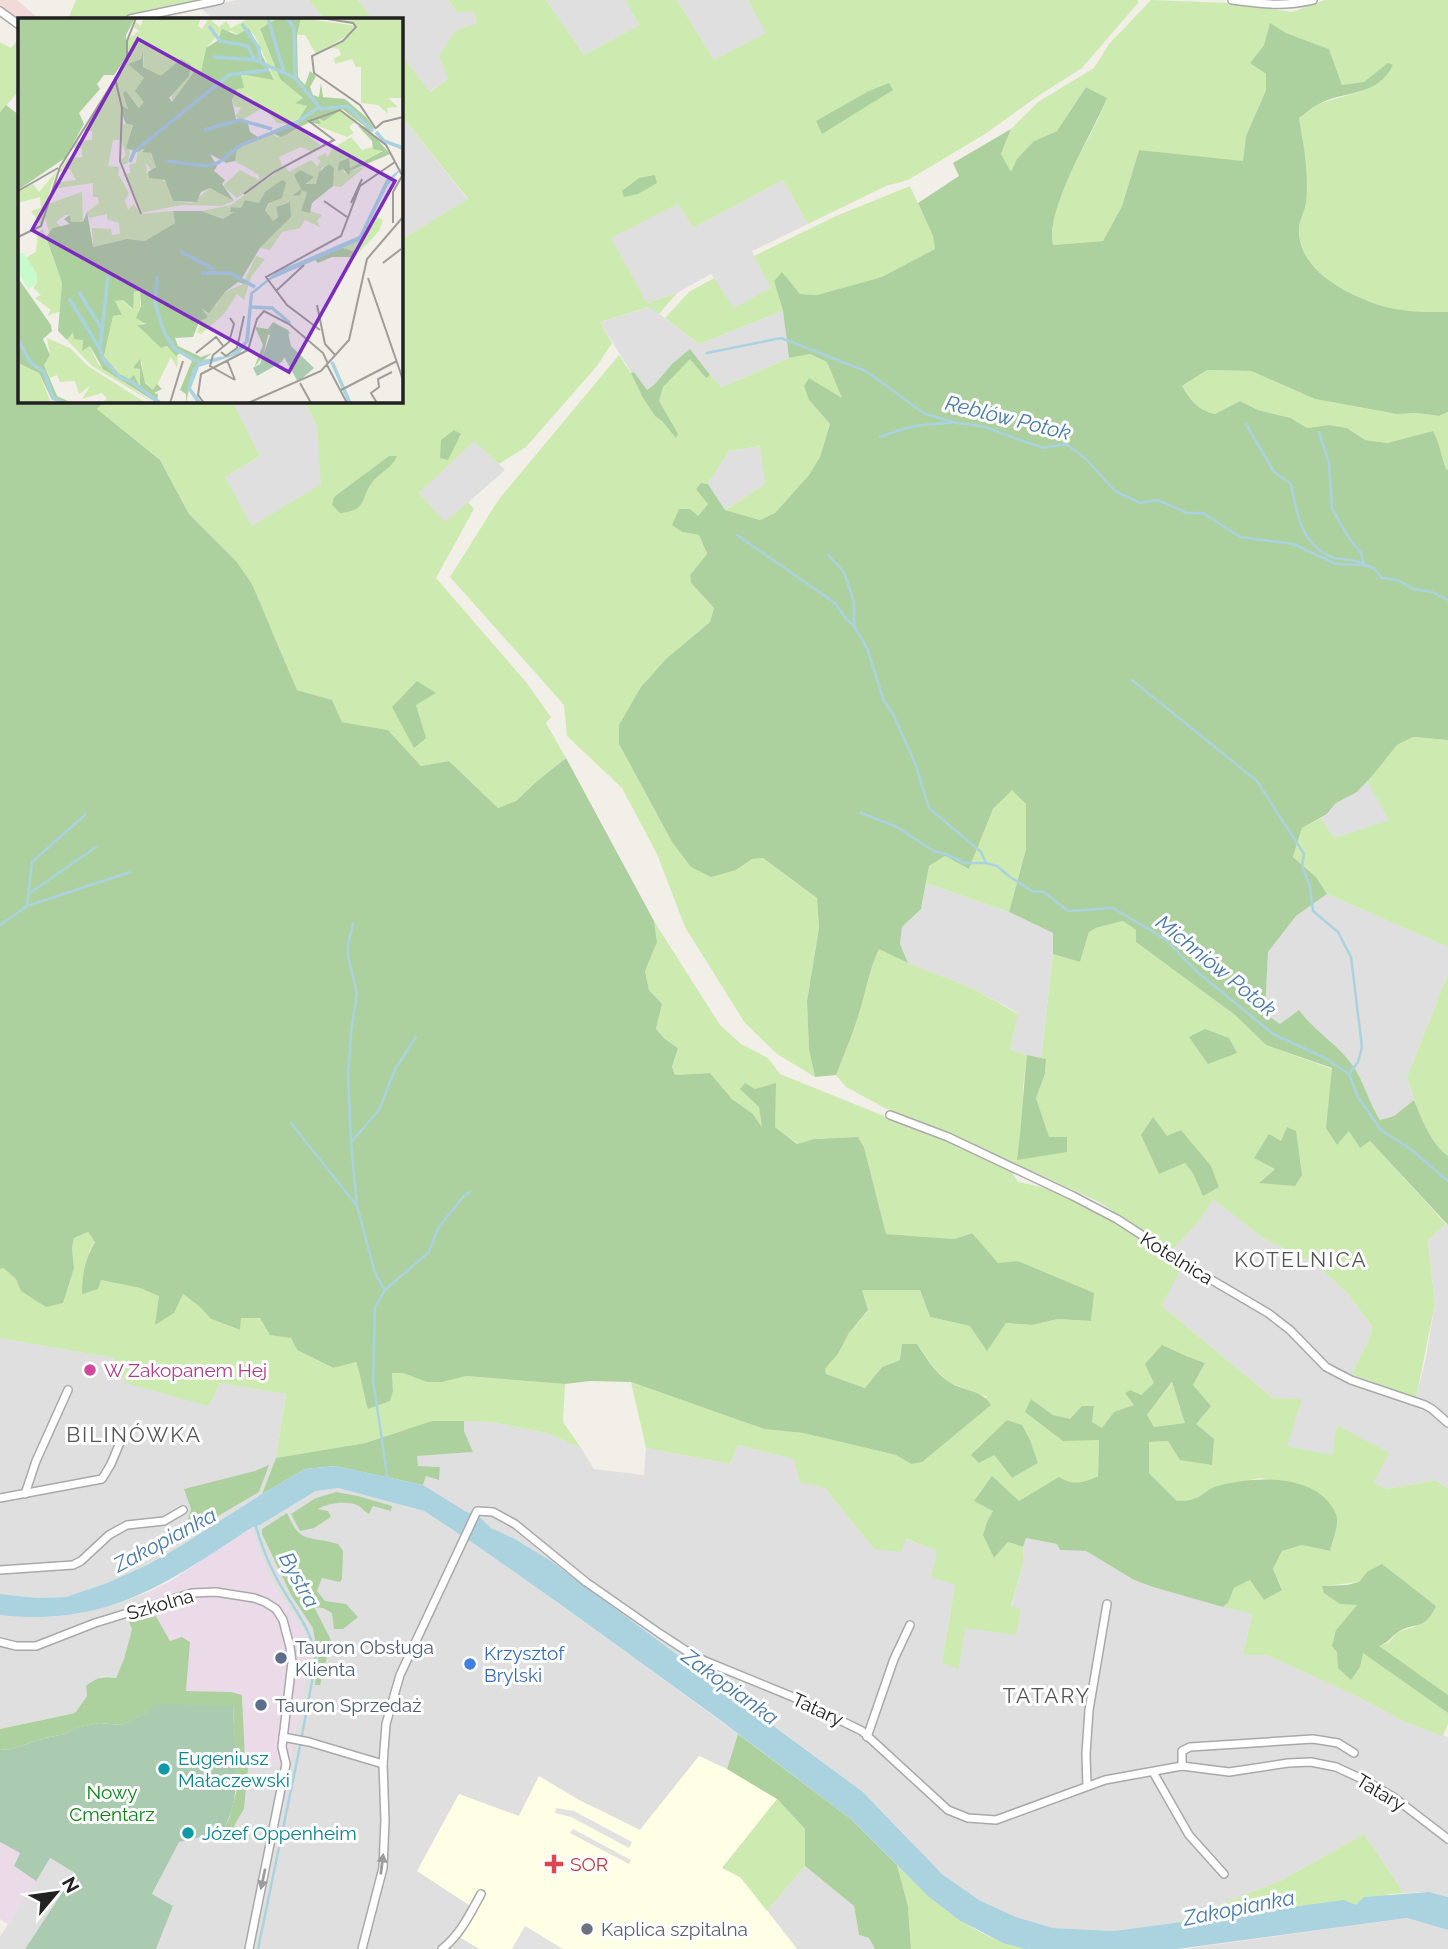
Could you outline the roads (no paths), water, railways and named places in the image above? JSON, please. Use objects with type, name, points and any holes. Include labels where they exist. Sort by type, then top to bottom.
[{"type":"street","points":[[136,18],[220,0]]},
{"type":"street","points":[[1232,0],[1270,5],[1290,5],[1314,0]]},
{"type":"street","points":[[0,11],[18,24]]},
{"type":"street","name":"Kotelnica","points":[[890,1115],[947,1137],[1117,1219],[1210,1279],[1268,1312],[1326,1367],[1352,1380],[1425,1405],[1448,1423]]},
{"type":"street","points":[[25,1494],[36,1461],[68,1390]]},
{"type":"street","points":[[0,1499],[102,1479],[124,1433]]},
{"type":"street","points":[[0,1570],[73,1565],[109,1535],[127,1525],[164,1521],[183,1510]]},
{"type":"street","name":"Tatary","points":[[362,1949],[383,1868],[383,1764],[386,1724],[400,1675],[477,1511],[484,1510],[515,1524],[586,1582],[688,1652],[852,1725],[948,1810],[968,1818],[996,1820],[1087,1786],[1119,1777],[1182,1766],[1229,1772],[1302,1762],[1336,1767],[1392,1797],[1448,1839]]},
{"type":"street","name":"Szkolna","points":[[0,1642],[16,1646],[36,1646],[95,1623],[192,1593],[216,1592],[254,1598],[276,1609],[283,1620],[292,1662],[283,1737],[286,1764],[249,1949]]},
{"type":"street","points":[[1087,1786],[1089,1710],[1107,1604]]},
{"type":"street","points":[[867,1737],[894,1659],[910,1625]]},
{"type":"street","points":[[283,1737],[383,1764]]},
{"type":"street","name":"Tatary","points":[[1182,1766],[1182,1751],[1190,1747],[1313,1739],[1338,1743],[1354,1753]]},
{"type":"street","points":[[1153,1772],[1189,1835],[1224,1874]]},
{"type":"street","points":[[442,1949],[463,1925],[481,1894]]},
{"type":"water","points":[[336,1466],[423,1485],[482,1519],[491,1528],[551,1561],[863,1792],[942,1874],[979,1900],[1016,1917],[1053,1928],[1114,1931],[1344,1900],[1356,1905],[1364,1897],[1429,1892],[1448,1897],[1448,1930],[1407,1918],[1177,1949],[1025,1949],[1003,1943],[959,1920],[928,1896],[851,1819],[720,1720],[476,1545],[424,1511],[338,1488],[316,1491],[251,1528],[191,1567],[134,1597],[104,1608],[72,1614],[38,1617],[0,1615],[0,1594],[38,1598],[66,1597],[107,1583],[179,1547],[305,1469]]},
{"type":"waterway","name":"Reblów Potok","points":[[707,353],[781,338],[866,371],[925,414],[957,423],[982,426],[1043,448],[1066,444],[1085,458],[1115,491],[1140,503],[1158,500],[1187,513],[1203,513],[1240,537],[1293,544],[1336,564],[1374,568],[1382,578],[1398,580],[1413,589],[1432,592],[1448,600]]},
{"type":"waterway","points":[[880,437],[914,426],[951,423]]},
{"type":"waterway","points":[[1246,424],[1274,472],[1291,484],[1301,525],[1312,543],[1329,556],[1362,563]]},
{"type":"waterway","points":[[1319,432],[1329,463],[1332,509],[1361,553],[1364,565]]},
{"type":"waterway","points":[[737,535],[835,603],[854,626]]},
{"type":"waterway","name":"Michniów Potok","points":[[828,555],[844,572],[854,602],[854,626],[867,648],[884,701],[893,714],[915,763],[929,808],[981,852],[986,863],[997,866],[1032,891],[1044,892],[1068,911],[1113,908],[1165,939],[1195,970],[1273,1034],[1325,1058],[1349,1074],[1358,1097],[1381,1130],[1412,1150],[1448,1181]]},
{"type":"waterway","points":[[1132,680],[1257,781],[1304,854],[1302,866],[1310,886],[1313,911],[1338,932],[1351,957],[1362,1047],[1358,1062],[1349,1074]]},
{"type":"waterway","points":[[861,813],[895,826],[934,851],[965,863],[985,863]]},
{"type":"waterway","points":[[27,906],[32,862],[85,815]]},
{"type":"waterway","points":[[30,893],[96,847]]},
{"type":"waterway","points":[[0,925],[27,906],[130,872]]},
{"type":"waterway","points":[[353,924],[348,957],[357,993],[348,1073],[357,1206]]},
{"type":"waterway","points":[[352,1141],[379,1110],[395,1069],[416,1037]]},
{"type":"waterway","points":[[291,1123],[357,1206],[375,1273],[385,1290],[375,1308],[373,1380],[388,1480]]},
{"type":"waterway","points":[[385,1290],[429,1252],[438,1228],[470,1192]]},
{"type":"waterway","name":"Bystra","points":[[255,1524],[270,1565],[310,1636],[316,1660],[258,1949]]},
{"type":"place","name":"W Zakopanem Hej","points":[[90,1370]]},
{"type":"place","name":"Tauron Obsługa Klienta","points":[[281,1658]]},
{"type":"place","name":"Krzysztof Brylski","points":[[470,1664]]},
{"type":"place","name":"Tauron Sprzedaż","points":[[261,1705]]},
{"type":"place","name":"Eugeniusz Małaczewski","points":[[164,1769]]},
{"type":"place","name":"Józef Oppenheim","points":[[188,1833]]},
{"type":"place","name":"SOR","points":[[554,1864]]},
{"type":"place","name":"Kaplica szpitalna","points":[[587,1929]]},
{"type":"district","name":"KOTELNICA","points":[[1301,1260]]},
{"type":"district","name":"BILINÓWKA","points":[[134,1435]]},
{"type":"district","name":"TATARY","points":[[1047,1696]]},
{"type":"water label","name":"Zakopianka","points":[[165,1540]]},
{"type":"water label","name":"Zakopianka","points":[[730,1687]]},
{"type":"water label","name":"Zakopianka","points":[[1239,1908]]},
{"type":"park label","name":"Nowy Cmentarz","points":[[112,1803]]}]
